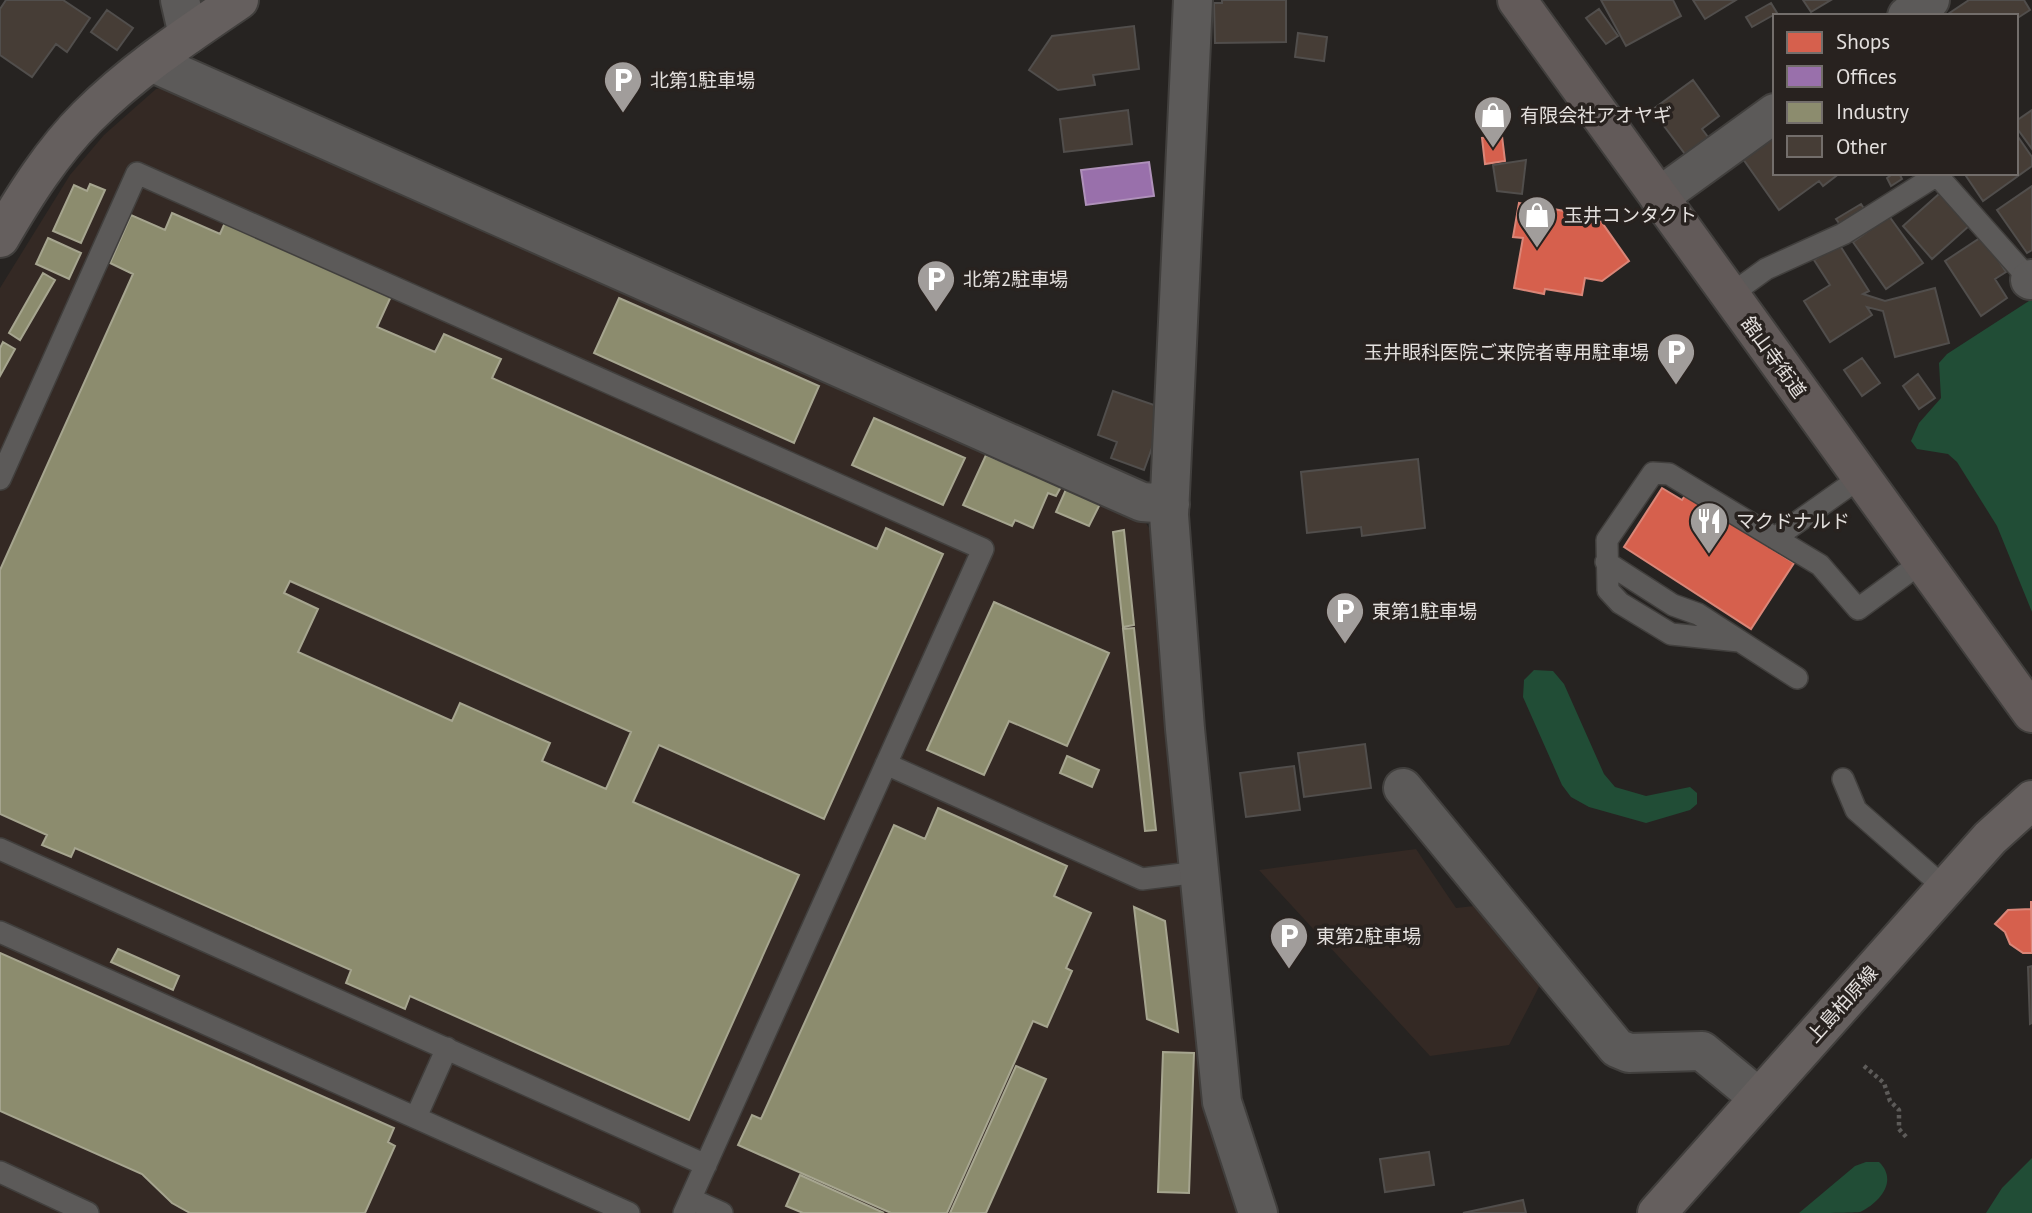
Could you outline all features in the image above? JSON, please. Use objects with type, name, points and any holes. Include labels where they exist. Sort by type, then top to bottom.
[{"type":"main road","name":"舘山寺街道","points":[[1517,0],[2032,713]]},
{"type":"street","points":[[0,238],[50,160],[86,118],[150,62],[184,17],[239,0]]},
{"type":"street","points":[[1193,0],[1170,504],[1185,729],[1223,1102],[1258,1213]]},
{"type":"street","points":[[1910,14],[1930,0]]},
{"type":"street","points":[[150,62],[1142,502],[1170,504]]},
{"type":"street","points":[[1659,197],[1773,114]]},
{"type":"street","points":[[1403,788],[1616,1048],[1629,1053],[1702,1051],[1759,1098]]},
{"type":"street","name":"上島柏原線","points":[[1657,1213],[1990,838],[2032,800]]},
{"type":"lane","points":[[0,479],[137,173],[983,549],[687,1206],[722,1213]]},
{"type":"lane","points":[[1730,295],[1766,269],[1843,234],[1937,175],[2031,280]]},
{"type":"lane","points":[[1797,678],[1739,641],[1685,637],[1659,629],[1613,597],[1608,590],[1605,548],[1646,479],[1661,471],[1775,538],[1819,565],[1858,609],[1922,562]]},
{"type":"lane","points":[[1775,538],[1860,477]]},
{"type":"lane","points":[[886,764],[1142,878],[1199,872]]},
{"type":"lane","points":[[1843,779],[1856,810],[1945,888]]},
{"type":"lane","points":[[0,849],[706,1165]]},
{"type":"lane","points":[[0,932],[629,1213]]},
{"type":"lane","points":[[416,1117],[447,1048]]},
{"type":"lane","points":[[0,1172],[88,1213]]},
{"type":"path","points":[[1864,1066],[1884,1083],[1890,1101],[1899,1110],[1899,1129],[1908,1139]]},
{"type":"shaded area","points":[[172,86],[1142,517],[1151,531],[1166,731],[1203,1106],[1237,1213],[0,1213],[0,288],[70,175],[104,135],[156,89]]},
{"type":"shaded area","points":[[1416,849],[1456,908],[1483,905],[1543,979],[1509,1045],[1430,1056],[1259,870]]},
{"type":"green space","points":[[2032,299],[2032,612],[1997,526],[1957,462],[1948,454],[1917,449],[1911,441],[1919,423],[1941,398],[1939,363],[1947,354]]},
{"type":"green space","points":[[1534,670],[1553,671],[1564,684],[1604,774],[1615,787],[1646,796],[1690,787],[1697,793],[1697,804],[1690,810],[1646,823],[1589,807],[1571,797],[1562,785],[1523,697],[1524,680]]},
{"type":"green space","points":[[2032,1158],[2032,1213],[1986,1213],[2002,1188]]},
{"type":"green space","points":[[1866,1162],[1879,1162],[1887,1176],[1887,1183],[1880,1197],[1868,1208],[1860,1212],[1799,1213],[1855,1166]]},
{"type":"building: Shops","name":"有限会社アオヤギ","points":[[1502,136],[1505,161],[1485,164],[1482,138]]},
{"type":"building: Shops","points":[[1519,203],[1598,217],[1629,261],[1602,281],[1585,278],[1582,295],[1545,289],[1544,294],[1514,288],[1523,238],[1513,237]]},
{"type":"building: Shops","name":"マクドナルド","points":[[1662,488],[1682,500],[1686,494],[1794,563],[1751,629],[1624,547]]},
{"type":"building: Shops","points":[[2031,901],[2032,953],[2023,953],[2010,944],[2005,932],[1995,924],[2008,910],[2031,909]]},
{"type":"building: Offices","points":[[1149,162],[1154,196],[1086,205],[1081,170]]},
{"type":"building: Industry","points":[[90,184],[105,190],[81,243],[53,231],[74,185],[87,191]]},
{"type":"building: Industry","points":[[172,213],[220,234],[227,218],[393,292],[377,327],[435,352],[444,334],[501,359],[492,378],[877,549],[886,528],[943,554],[824,819],[659,745],[633,802],[799,875],[689,1120],[410,996],[405,1009],[346,983],[351,970],[75,848],[71,857],[42,845],[47,835],[0,814],[0,570],[133,274],[110,263],[131,215],[165,230]],"holes":[[[290,581],[631,732],[606,789],[542,761],[550,743],[460,703],[452,721],[298,652],[318,609],[284,593]]]},
{"type":"building: Industry","points":[[48,238],[81,253],[69,279],[36,264]]},
{"type":"building: Industry","points":[[43,273],[55,280],[20,340],[9,333]]},
{"type":"building: Industry","points":[[619,298],[819,386],[794,443],[594,353]]},
{"type":"building: Industry","points":[[3,342],[15,349],[0,376],[0,348]]},
{"type":"building: Industry","points":[[874,418],[965,458],[943,505],[852,465]]},
{"type":"building: Industry","points":[[986,455],[1062,485],[1056,496],[1048,493],[1033,528],[1015,520],[1012,526],[963,505]]},
{"type":"building: Industry","points":[[1067,487],[1101,502],[1089,526],[1056,512]]},
{"type":"building: Industry","points":[[1124,530],[1134,625],[1123,627],[1113,532]]},
{"type":"building: Industry","points":[[994,602],[1109,653],[1067,746],[1009,721],[984,775],[927,750]]},
{"type":"building: Industry","points":[[1134,628],[1156,830],[1145,831],[1123,629]]},
{"type":"building: Industry","points":[[1067,756],[1099,770],[1092,787],[1060,773]]},
{"type":"building: Industry","points":[[938,808],[1067,866],[1054,896],[1091,913],[1066,968],[1072,971],[1047,1027],[1033,1021],[947,1213],[891,1213],[738,1145],[752,1115],[761,1119],[894,825],[925,839]]},
{"type":"building: Industry","points":[[1134,907],[1165,921],[1178,1032],[1147,1019]]},
{"type":"building: Industry","points":[[118,949],[179,976],[173,990],[111,962]]},
{"type":"building: Industry","points":[[0,953],[394,1128],[388,1142],[395,1146],[365,1213],[190,1213],[172,1203],[142,1174],[0,1111]]},
{"type":"building: Industry","points":[[1163,1052],[1194,1053],[1189,1193],[1158,1192]]},
{"type":"building: Industry","points":[[1016,1066],[1046,1079],[986,1213],[950,1213]]},
{"type":"building: Industry","points":[[800,1175],[884,1213],[803,1213],[786,1206]]},
{"type":"building: Other","points":[[6,0],[63,0],[90,18],[67,52],[56,44],[32,77],[0,55],[0,9]]},
{"type":"building: Other","points":[[1222,0],[1286,0],[1286,42],[1215,43],[1214,3],[1222,3]]},
{"type":"building: Other","points":[[1601,0],[1673,0],[1681,16],[1626,46]]},
{"type":"building: Other","points":[[1693,0],[1736,0],[1705,19]]},
{"type":"building: Other","points":[[1803,0],[1831,0],[1811,12]]},
{"type":"building: Other","points":[[1969,0],[2024,0],[2030,10],[2018,18],[2018,14],[1948,14]]},
{"type":"building: Other","points":[[1771,3],[1777,13],[1752,27],[1746,17]]},
{"type":"building: Other","points":[[1599,9],[1618,36],[1606,44],[1586,18]]},
{"type":"building: Other","points":[[107,10],[133,28],[117,50],[91,32]]},
{"type":"building: Other","points":[[1134,26],[1139,69],[1093,75],[1095,85],[1058,90],[1029,70],[1052,36]]},
{"type":"building: Other","points":[[1298,33],[1327,37],[1324,61],[1295,57]]},
{"type":"building: Other","points":[[1693,80],[1719,116],[1702,129],[1711,141],[1688,158],[1652,110]]},
{"type":"building: Other","points":[[1128,110],[1132,144],[1064,152],[1060,119]]},
{"type":"building: Other","points":[[2032,110],[2032,149],[2018,130],[2018,120]]},
{"type":"building: Other","points":[[1773,137],[1773,175],[1837,175],[1823,186],[1819,181],[1779,210],[1743,159]]},
{"type":"building: Other","points":[[2018,137],[2032,157],[2032,166],[1983,201],[1965,175],[2018,175]]},
{"type":"building: Other","points":[[1526,160],[1522,194],[1497,191],[1493,165]]},
{"type":"building: Other","points":[[1900,175],[1902,179],[1891,186],[1887,178]]},
{"type":"building: Other","points":[[2032,186],[2032,250],[2027,253],[1997,210]]},
{"type":"building: Other","points":[[1940,193],[1969,226],[1932,259],[1903,226]]},
{"type":"building: Other","points":[[1861,204],[1865,210],[1841,226],[1836,219]]},
{"type":"building: Other","points":[[1889,216],[1923,263],[1886,289],[1853,242]]},
{"type":"building: Other","points":[[1983,236],[2006,272],[1995,279],[2007,298],[1981,316],[1945,261]]},
{"type":"building: Other","points":[[1839,244],[1869,291],[1863,294],[1885,301],[1935,288],[1949,343],[1895,357],[1883,311],[1867,307],[1872,315],[1830,342],[1804,301],[1830,285],[1814,260]]},
{"type":"building: Other","points":[[1862,358],[1880,383],[1862,396],[1844,370]]},
{"type":"building: Other","points":[[1918,374],[1935,398],[1919,409],[1903,386]]},
{"type":"building: Other","points":[[1113,391],[1166,409],[1144,470],[1111,458],[1117,442],[1098,435]]},
{"type":"building: Other","points":[[1418,459],[1425,528],[1362,536],[1361,527],[1307,533],[1301,472]]},
{"type":"building: Other","points":[[1365,744],[1371,788],[1304,797],[1298,753]]},
{"type":"building: Other","points":[[1294,766],[1300,810],[1246,817],[1240,773]]},
{"type":"building: Other","points":[[2032,966],[2032,1023],[2030,1024],[2028,967]]},
{"type":"building: Other","points":[[1429,1152],[1434,1185],[1385,1192],[1380,1159]]},
{"type":"building: Other","points":[[1523,1200],[1526,1213],[1463,1213]]},
{"type":"place","name":"北第1駐車場","points":[[623,114]]},
{"type":"place","name":"有限会社アオヤギ","points":[[1493,149]]},
{"type":"place","name":"玉井コンタクト","points":[[1537,249]]},
{"type":"place","name":"北第2駐車場","points":[[936,313]]},
{"type":"place","name":"玉井眼科医院ご来院者専用駐車場","points":[[1676,386]]},
{"type":"place","name":"マクドナルド","points":[[1709,555]]},
{"type":"place","name":"東第1駐車場","points":[[1345,645]]},
{"type":"place","name":"東第2駐車場","points":[[1289,970]]}]
